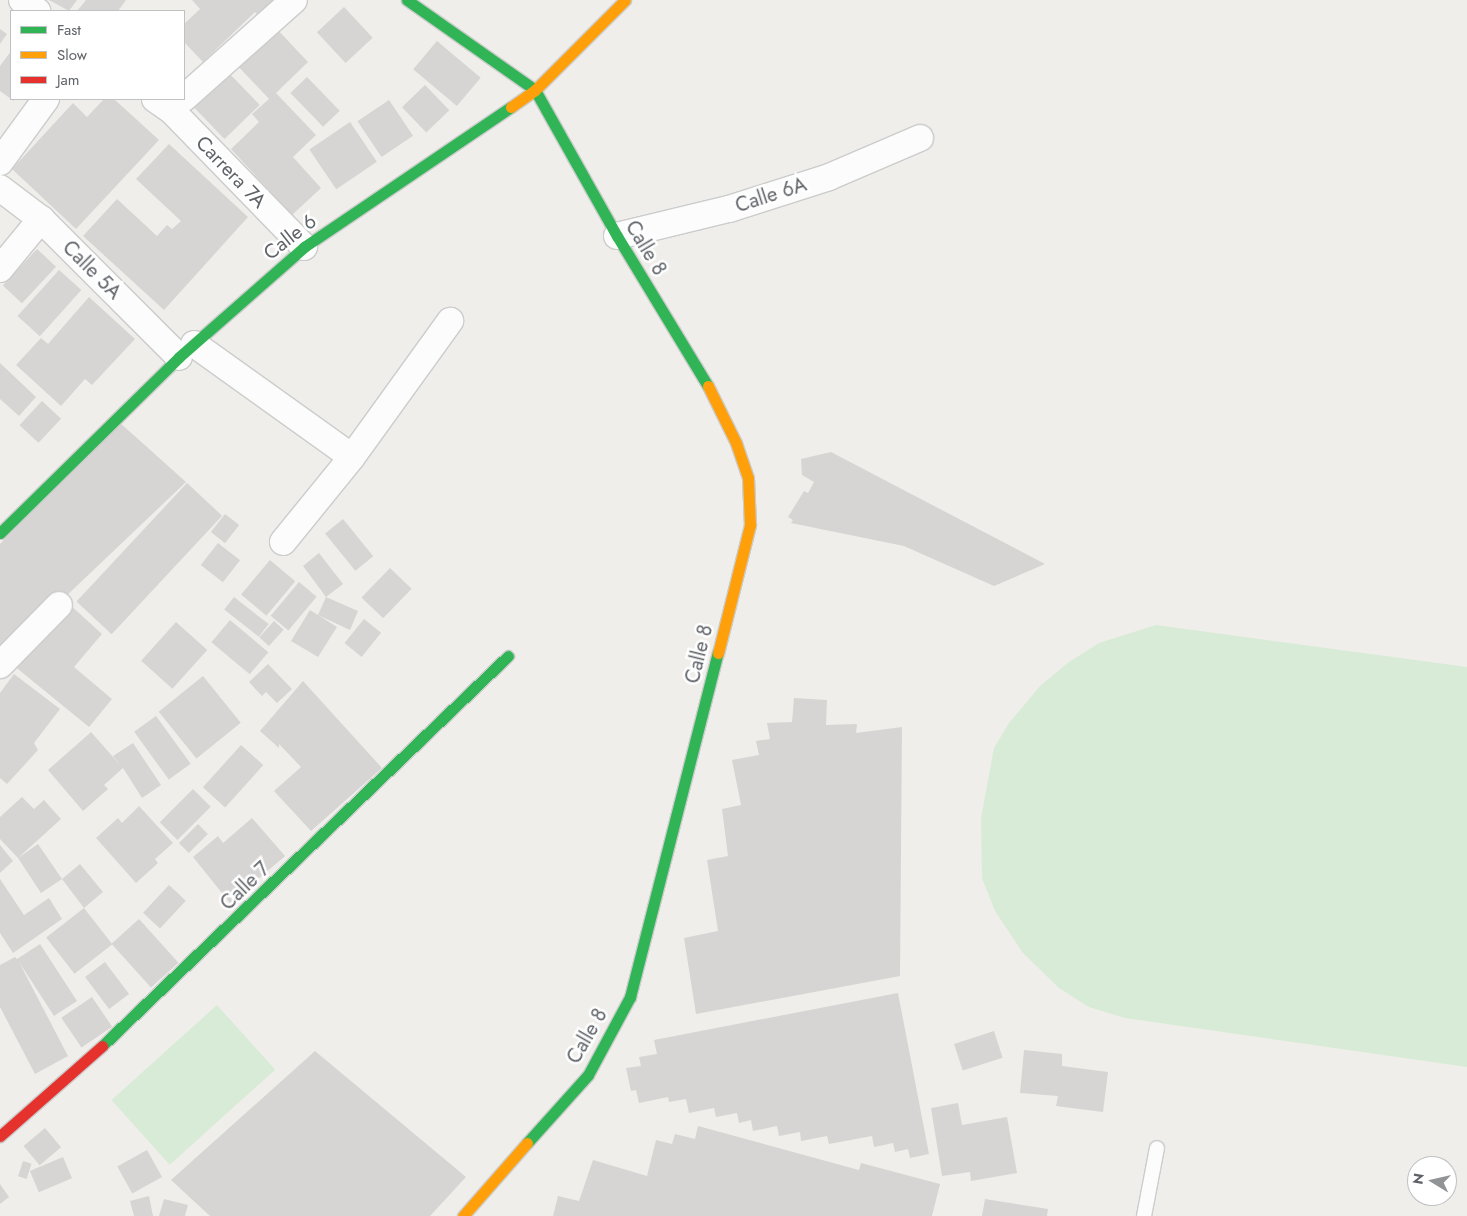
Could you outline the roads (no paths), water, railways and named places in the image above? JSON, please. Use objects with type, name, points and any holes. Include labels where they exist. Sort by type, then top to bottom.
[{"type":"street","points":[[22,0],[36,10]]},
{"type":"street","points":[[185,91],[294,0]]},
{"type":"street","points":[[407,0],[467,45],[535,90]]},
{"type":"street","name":"Calle 6","points":[[0,533],[186,350],[304,247],[535,90],[625,0]]},
{"type":"street","name":"Calle 8","points":[[462,1216],[588,1075],[630,997],[750,525],[748,478],[736,442],[711,391],[617,236],[535,90]]},
{"type":"street","points":[[0,162],[45,100]]},
{"type":"street","name":"Carrera 7A","points":[[173,101],[304,247]]},
{"type":"street","name":"Calle 6A","points":[[617,236],[729,209],[811,183],[920,138]]},
{"type":"street","name":"Calle 5A","points":[[0,188],[40,219],[186,350],[352,457]]},
{"type":"street","points":[[0,269],[40,219]]},
{"type":"street","points":[[283,542],[352,457],[450,321]]},
{"type":"street","points":[[0,665],[59,605]]},
{"type":"street","name":"Calle 7","points":[[0,1136],[144,1009],[508,656]]},
{"type":"lane","points":[[1144,1216],[1157,1148]]}]
